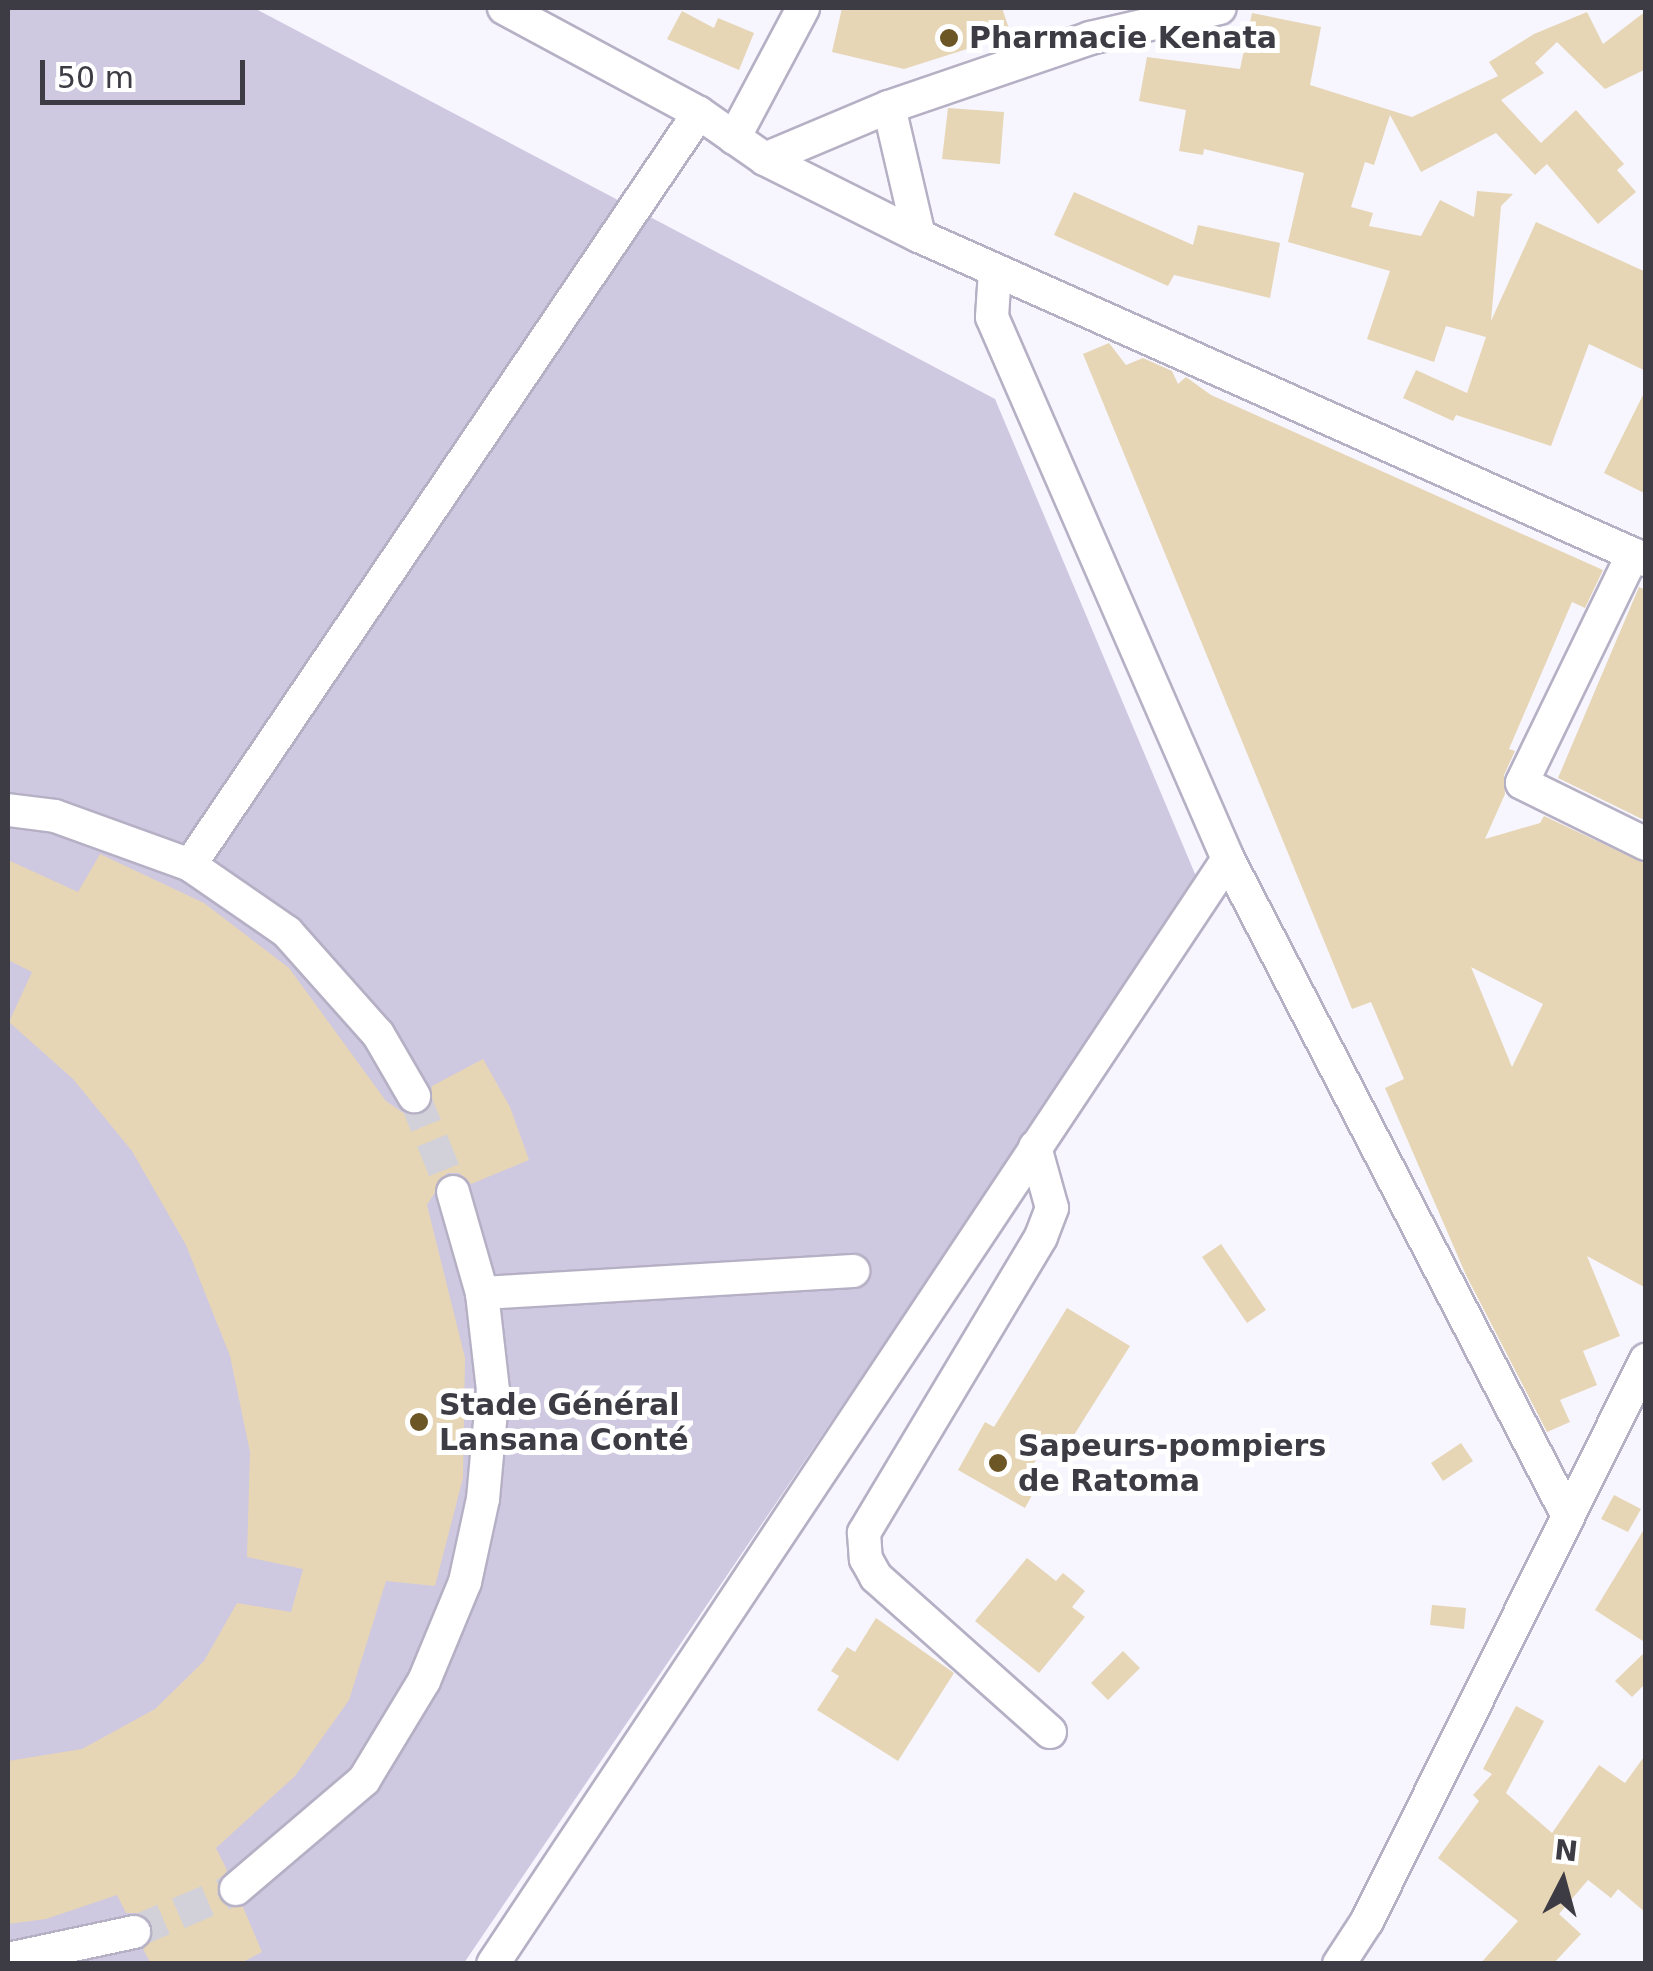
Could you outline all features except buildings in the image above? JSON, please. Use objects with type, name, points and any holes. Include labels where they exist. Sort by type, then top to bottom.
[{"type":"street","points":[[504,8],[699,113],[765,159],[919,236],[1639,557],[1522,783],[1646,844]]},
{"type":"street","points":[[734,138],[802,8]]},
{"type":"street","points":[[765,159],[889,107],[1090,38],[1220,8]]},
{"type":"street","points":[[889,107],[919,236]]},
{"type":"street","points":[[190,866],[699,113]]},
{"type":"street","points":[[995,270],[992,317],[1228,859],[1568,1516]]},
{"type":"street","points":[[8,810],[55,816],[190,866],[287,932],[378,1034],[414,1096]]},
{"type":"street","points":[[493,1964],[1228,859]]},
{"type":"street","points":[[1035,1147],[1052,1208],[1041,1236],[864,1532],[866,1559],[876,1577],[1050,1732]]},
{"type":"street","points":[[236,1889],[364,1780],[438,1648],[464,1582],[483,1499],[494,1390],[482,1292],[452,1192]]},
{"type":"street","points":[[482,1292],[853,1271]]},
{"type":"street","points":[[1339,1964],[1367,1922],[1646,1360]]},
{"type":"street","points":[[8,1959],[134,1932]]},
{"type":"shaded area","name":"Stade Général Lansana Conté","points":[[8,8],[254,8],[995,399],[1198,881],[464,1963],[8,1963]]},
{"type":"tunnel","points":[[414,1096],[453,1192]]},
{"type":"tunnel","points":[[134,1932],[236,1889]]},
{"type":"place","name":"Pharmacie Kenata","points":[[949,38]]},
{"type":"place","name":"Stade Général Lansana Conté","points":[[419,1422]]},
{"type":"place","name":"Sapeurs-pompiers de Ratoma","points":[[998,1463]]}]
